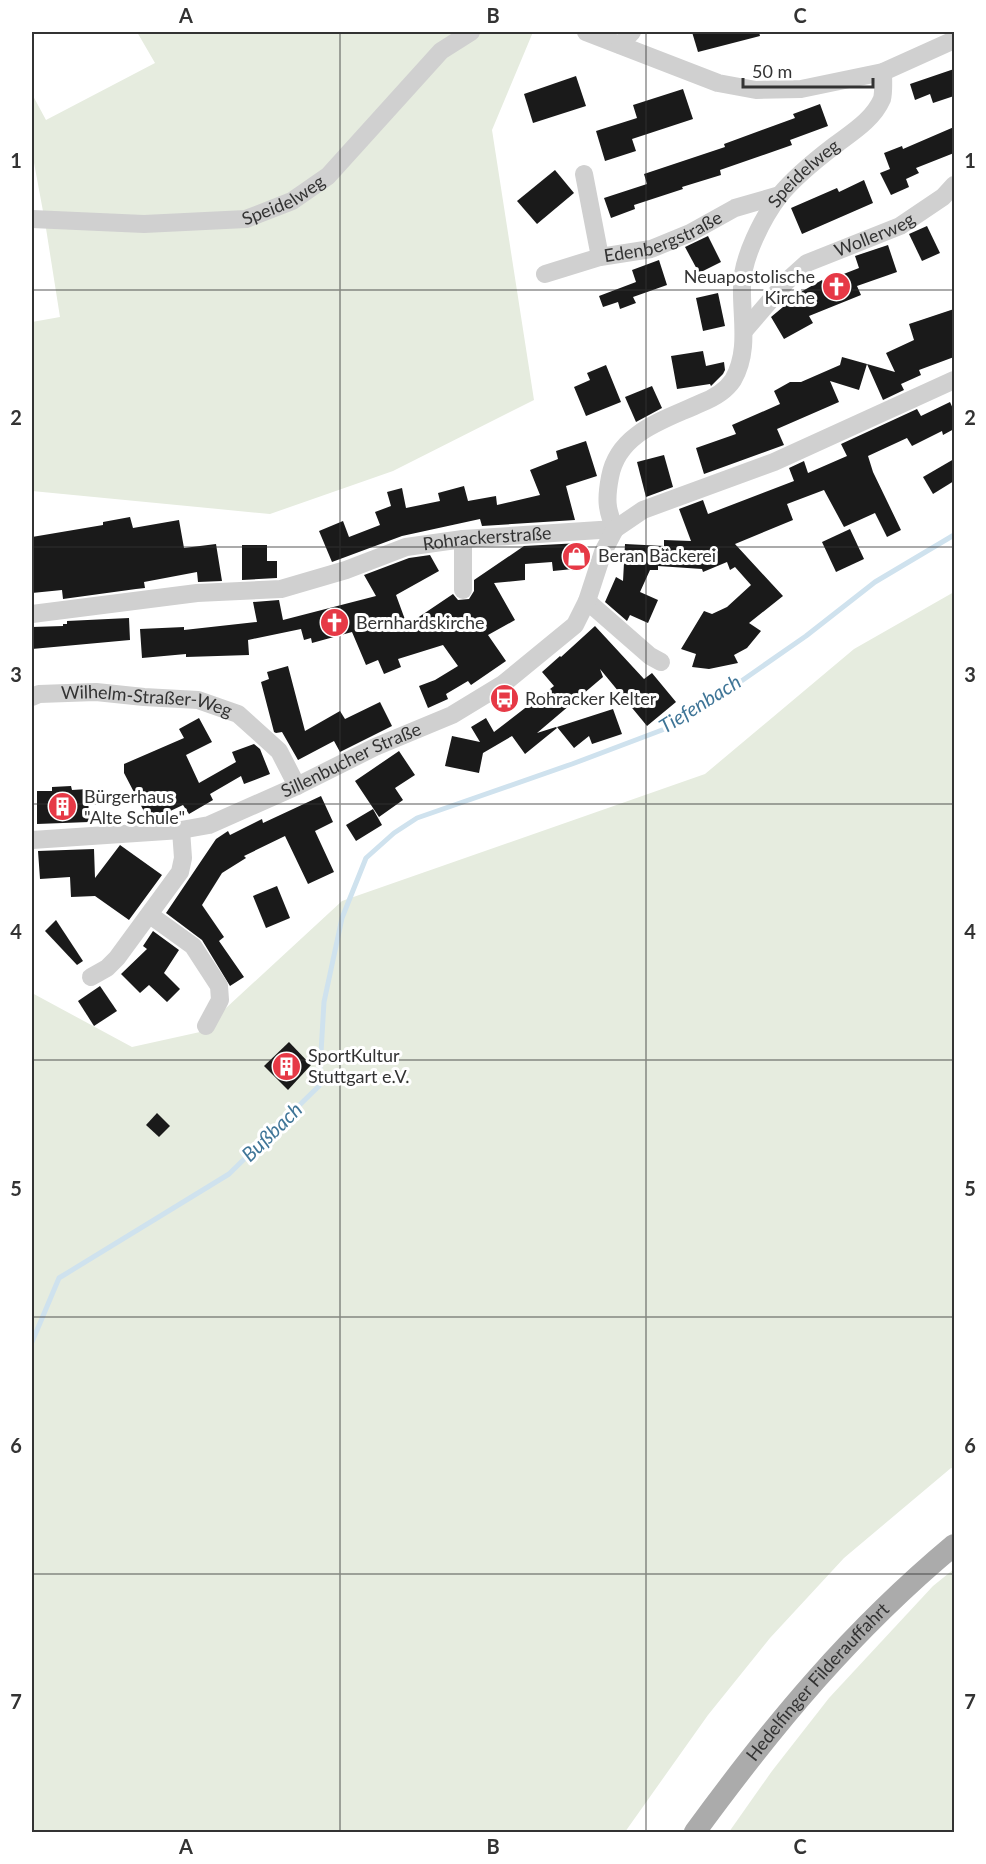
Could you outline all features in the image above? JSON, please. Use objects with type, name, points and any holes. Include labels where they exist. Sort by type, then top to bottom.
[{"type":"main road","name":"Hedelfinger Filderauffahrt","points":[[695,1833],[741,1770],[818,1676],[874,1617],[954,1545]]},
{"type":"street","name":"Speidelweg","points":[[32,219],[144,224],[246,219],[292,201],[328,176],[441,51],[471,32]]},
{"type":"street","points":[[586,32],[626,38],[718,83],[756,90],[801,89],[883,72],[954,40]]},
{"type":"street","name":"Speidelweg","points":[[615,529],[608,512],[607,493],[611,471],[624,445],[639,432],[726,390],[741,360],[744,331],[742,285],[744,264],[753,241],[780,195],[823,154],[869,118],[882,98],[883,72]]},
{"type":"street","points":[[584,174],[600,257]]},
{"type":"street","name":"Wollerweg","points":[[744,331],[787,281],[807,263],[900,226],[943,197],[954,185]]},
{"type":"street","name":"Edenbergstraße","points":[[545,274],[600,257],[651,249],[690,233],[735,208],[780,195]]},
{"type":"street","points":[[615,529],[643,510],[774,462],[954,380]]},
{"type":"street","name":"Rohrackerstraße","points":[[32,614],[198,593],[281,589],[346,570],[406,547],[463,539],[615,529]]},
{"type":"street","name":"Sillenbucher Straße","points":[[32,840],[181,830],[209,825],[297,786],[375,747],[452,715],[486,696],[575,625],[587,601],[603,552],[615,529]]},
{"type":"street","points":[[463,539],[463,590]]},
{"type":"street","points":[[587,601],[650,656],[661,662]]},
{"type":"street","name":"Wilhelm-Straßer-Weg","points":[[32,697],[39,694],[96,692],[198,700],[238,714],[279,752],[297,786]]},
{"type":"street","points":[[91,977],[107,968],[117,958],[180,872],[183,858],[181,830]]},
{"type":"street","points":[[150,915],[193,946],[219,986],[220,1000],[206,1026]]},
{"type":"shaded area","points":[[137,32],[533,32],[492,130],[534,400],[393,471],[270,514],[32,491],[32,322],[60,317],[32,152],[32,94],[46,120],[155,63]]},
{"type":"shaded area","points":[[954,592],[954,1469],[951,1468],[844,1558],[770,1638],[708,1715],[625,1832],[32,1832],[32,993],[132,1047],[200,1032],[342,901],[705,774],[854,649]]},
{"type":"shaded area","points":[[954,1569],[954,1832],[729,1832],[772,1771],[829,1698],[933,1586]]},
{"type":"building","points":[[692,32],[759,32],[760,36],[698,52]]},
{"type":"building","points":[[954,69],[954,96],[933,103],[930,94],[915,100],[910,84]]},
{"type":"building","points":[[576,76],[586,106],[533,123],[524,94]]},
{"type":"building","points":[[683,89],[693,119],[632,139],[636,151],[605,161],[596,131],[637,118],[633,105]]},
{"type":"building","points":[[820,104],[828,126],[790,140],[792,145],[720,170],[721,175],[634,205],[635,209],[611,218],[604,198],[647,184],[644,174],[725,147],[724,144],[795,118],[793,114]]},
{"type":"building","points":[[954,127],[954,153],[916,168],[919,173],[906,179],[909,187],[891,195],[880,173],[890,169],[884,153],[902,146],[903,149]]},
{"type":"building","points":[[555,170],[574,193],[537,224],[517,201]]},
{"type":"building","points":[[864,180],[873,203],[802,234],[791,208],[837,188],[839,192]]},
{"type":"building","points":[[927,226],[940,253],[922,261],[909,234]]},
{"type":"building","points":[[708,236],[721,262],[699,273],[685,247]]},
{"type":"building","points":[[888,245],[897,272],[857,286],[861,295],[809,316],[813,323],[784,339],[771,317],[783,307],[781,305],[785,301],[822,280],[823,282],[859,268],[855,256]]},
{"type":"building","points":[[659,260],[667,285],[633,297],[636,303],[620,309],[618,302],[603,307],[599,296],[636,282],[632,270]]},
{"type":"building","points":[[718,293],[725,326],[703,331],[696,298]]},
{"type":"building","points":[[954,309],[954,357],[919,370],[921,375],[901,384],[904,390],[883,400],[867,364],[895,372],[886,353],[914,340],[909,324]]},
{"type":"building","points":[[703,351],[706,366],[724,362],[723,374],[711,386],[710,384],[677,389],[671,356]]},
{"type":"building","points":[[842,357],[867,364],[859,390],[830,381],[839,402],[777,429],[784,445],[704,474],[696,448],[736,434],[732,425],[780,404],[774,391],[790,382],[801,382],[840,365]]},
{"type":"building","points":[[606,365],[621,402],[586,416],[574,387],[590,380],[587,373]]},
{"type":"building","points":[[652,386],[662,408],[636,422],[625,397]]},
{"type":"building","points":[[950,402],[954,411],[954,429],[943,435],[942,431],[912,446],[907,438],[868,456],[873,472],[901,530],[887,537],[875,513],[844,527],[824,490],[787,504],[793,520],[735,544],[783,596],[749,623],[761,631],[747,648],[734,655],[738,663],[709,669],[692,667],[696,654],[681,649],[704,611],[712,614],[727,607],[751,585],[735,567],[730,570],[727,562],[703,572],[702,569],[658,566],[658,570],[650,570],[640,592],[658,600],[648,623],[630,615],[627,621],[605,602],[616,577],[623,581],[625,544],[664,546],[664,540],[691,541],[679,509],[703,500],[708,514],[794,481],[789,468],[804,461],[808,473],[847,456],[841,444],[917,409],[921,416]]},
{"type":"building","points":[[586,441],[597,476],[566,486],[575,520],[482,526],[480,519],[402,536],[332,562],[319,531],[343,521],[349,537],[380,525],[375,512],[391,506],[387,492],[402,488],[406,508],[440,501],[438,493],[464,486],[468,501],[496,496],[497,505],[540,495],[530,470],[558,459],[556,451]]},
{"type":"building","points":[[664,455],[673,487],[646,497],[637,462]]},
{"type":"building","points":[[954,459],[954,481],[933,494],[923,477]]},
{"type":"building","points":[[130,517],[133,528],[179,520],[184,548],[216,544],[222,581],[198,582],[197,572],[144,582],[145,588],[63,599],[62,590],[32,593],[32,537],[103,525],[103,522]]},
{"type":"building","points":[[850,529],[864,559],[836,572],[822,542]]},
{"type":"building","points":[[580,543],[583,568],[553,571],[552,562],[525,564],[525,580],[494,583],[515,620],[488,635],[506,661],[471,685],[468,681],[446,694],[448,699],[428,708],[419,686],[435,680],[458,666],[443,645],[398,659],[401,667],[384,674],[378,660],[366,665],[352,632],[312,643],[311,638],[304,640],[301,629],[248,640],[249,655],[186,657],[186,654],[142,658],[140,629],[184,627],[184,630],[257,622],[253,602],[279,600],[283,620],[376,596],[364,575],[409,558],[430,555],[439,571],[396,595],[407,625],[453,594],[458,600],[469,599],[474,591],[474,580],[524,546]]},
{"type":"building","points":[[242,545],[267,545],[267,561],[277,561],[277,578],[242,580]]},
{"type":"building","points":[[129,618],[130,640],[32,649],[32,627],[63,626],[67,624],[67,621]]},
{"type":"building","points":[[595,626],[644,679],[652,673],[676,702],[647,726],[600,669],[603,677],[537,733],[557,728],[525,754],[512,736],[483,753],[479,773],[445,766],[452,736],[480,742],[471,727],[486,718],[494,732],[554,686],[542,672]]},
{"type":"building","points":[[288,666],[305,731],[340,711],[345,719],[380,702],[392,726],[340,752],[334,741],[298,760],[282,732],[274,732],[261,682],[269,679],[267,672]]},
{"type":"building","points":[[613,709],[622,734],[592,744],[589,736],[574,748],[557,727]]},
{"type":"building","points":[[199,718],[212,742],[186,755],[199,783],[236,762],[232,752],[254,744],[260,749],[270,774],[244,784],[241,776],[210,794],[213,800],[189,814],[183,805],[149,821],[124,773],[124,764],[184,738],[179,729]]},
{"type":"building","points":[[399,751],[415,775],[395,788],[403,800],[379,817],[355,781]]},
{"type":"building","name":"Bürgerhaus \"Alte Schule\"","points":[[71,786],[72,790],[88,789],[89,822],[37,824],[37,791],[52,791],[52,787]]},
{"type":"building","points":[[321,796],[333,822],[315,831],[334,872],[308,884],[285,836],[244,856],[246,858],[222,873],[202,905],[224,937],[219,941],[244,977],[230,986],[202,940],[166,913],[216,839],[228,831],[230,835],[262,819],[263,823]]},
{"type":"building","points":[[373,809],[382,825],[356,841],[346,825]]},
{"type":"building","points":[[120,845],[162,875],[129,920],[95,896],[71,897],[70,877],[40,879],[38,851],[94,849],[95,878]]},
{"type":"building","points":[[277,886],[290,918],[266,928],[253,896]]},
{"type":"building","points":[[56,920],[83,961],[77,965],[45,931]]},
{"type":"building","points":[[153,931],[179,950],[164,973],[180,989],[167,1002],[149,985],[140,993],[121,974],[147,949],[143,946]]},
{"type":"building","points":[[100,986],[117,1011],[94,1026],[78,1001]]},
{"type":"building","name":"SportKultur Stuttgart e.V.","points":[[289,1042],[311,1065],[288,1090],[264,1066]]},
{"type":"building","points":[[157,1113],[170,1126],[159,1137],[146,1125]]},
{"type":"waterway","name":"Bußbach","points":[[32,1342],[59,1278],[229,1174],[319,1086],[324,1002],[342,918],[366,858],[394,833],[417,818],[670,727],[806,636],[875,582],[954,535]]},
{"type":"place","name":"Neuapostolische Kirche","points":[[836,287]]},
{"type":"place","name":"Beran Bäckerei","points":[[577,556]]},
{"type":"place","name":"Bernhardskirche","points":[[335,623]]},
{"type":"place","name":"Rohracker Kelter","points":[[504,699]]},
{"type":"place","name":"Bürgerhaus \"Alte Schule\"","points":[[63,807]]},
{"type":"place","name":"SportKultur Stuttgart e.V.","points":[[287,1066]]},
{"type":"water label","name":"Tiefenbach","points":[[700,704]]}]
